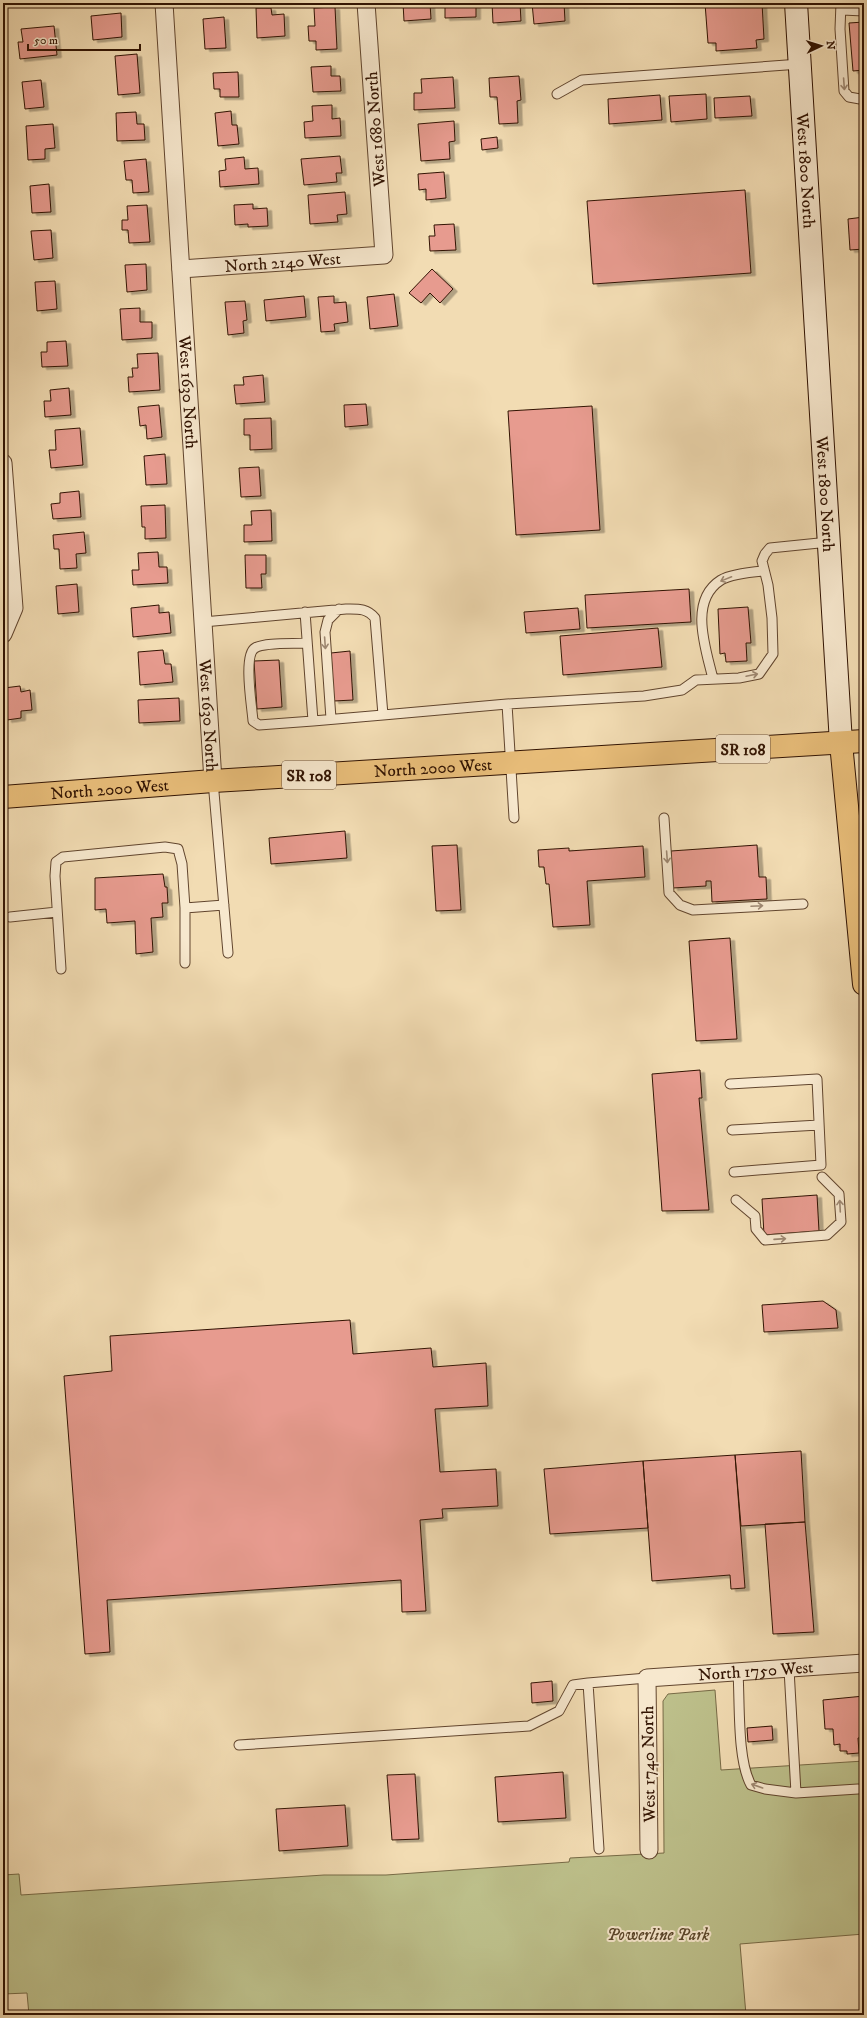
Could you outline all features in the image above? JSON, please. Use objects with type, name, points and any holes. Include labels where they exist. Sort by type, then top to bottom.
[{"type":"main road","name":"West 1800 North","points":[[796,3],[841,743],[864,984]]},
{"type":"main road","name":"North 2000 West","points":[[3,797],[213,781],[511,764],[864,741]]},
{"type":"street","name":"West 1630 North","points":[[164,3],[213,781]]},
{"type":"street","name":"West 1680 North","points":[[366,3],[384,254]]},
{"type":"street","name":"North 2140 West","points":[[181,269],[384,254]]},
{"type":"street","points":[[3,463],[14,608],[4,633]]},
{"type":"street","name":"North 1750 West","points":[[647,1678],[738,1673],[864,1663]]},
{"type":"street","name":"West 1740 North","points":[[647,1678],[649,1850]]},
{"type":"lane","points":[[860,99],[849,97],[844,91],[840,29],[842,6],[864,11]]},
{"type":"lane","points":[[557,94],[582,80],[800,64]]},
{"type":"lane","points":[[307,642],[261,646],[253,649],[249,656],[253,721],[256,724],[314,721],[507,704],[644,696],[682,690],[696,680],[739,678],[760,674],[773,654],[768,585],[763,571],[762,561],[765,554],[770,548],[829,542]]},
{"type":"lane","points":[[713,679],[704,641],[702,612],[709,592],[722,579],[763,571]]},
{"type":"lane","points":[[203,622],[340,609],[364,609],[371,612],[375,618],[383,715]]},
{"type":"lane","points":[[331,719],[325,632],[328,620],[340,609]]},
{"type":"lane","points":[[305,612],[314,721]]},
{"type":"lane","points":[[507,704],[514,818]]},
{"type":"lane","points":[[213,781],[228,952]]},
{"type":"lane","points":[[664,818],[669,893],[685,908],[693,910],[803,904]]},
{"type":"lane","points":[[61,970],[55,876],[56,862],[63,856],[165,847],[178,849],[180,854],[185,908],[185,963]]},
{"type":"lane","points":[[185,908],[224,905]]},
{"type":"lane","points":[[10,917],[57,912]]},
{"type":"lane","points":[[730,1084],[817,1079],[821,1165],[734,1172]]},
{"type":"lane","points":[[732,1130],[819,1124]]},
{"type":"lane","points":[[736,1200],[755,1216],[756,1229],[765,1240],[827,1235],[841,1222],[839,1194],[822,1177]]},
{"type":"lane","points":[[789,1669],[796,1793]]},
{"type":"lane","points":[[738,1673],[742,1754],[746,1776],[751,1784],[765,1789],[796,1793],[858,1789]]},
{"type":"lane","points":[[239,1745],[529,1726],[559,1711],[573,1685],[647,1678]]},
{"type":"lane","points":[[588,1683],[599,1849]]},
{"type":"green space","name":"Powerline Park","points":[[715,1690],[721,1770],[864,1761],[864,1934],[740,1944],[746,2015],[29,2015],[27,1993],[3,1994],[3,1875],[19,1874],[21,1895],[324,1875],[386,1875],[569,1862],[570,1858],[664,1853],[663,1701],[668,1694]]},
{"type":"building","points":[[403,3],[430,3],[431,19],[404,21]]},
{"type":"building","points":[[445,3],[476,3],[476,17],[445,18]]},
{"type":"building","points":[[492,3],[520,3],[521,21],[493,23]]},
{"type":"building","points":[[532,3],[564,3],[565,21],[534,24]]},
{"type":"building","points":[[579,3],[604,3],[579,5]]},
{"type":"building","points":[[623,3],[649,3],[624,5]]},
{"type":"building","points":[[705,3],[762,3],[764,39],[756,40],[757,48],[716,51],[716,43],[708,43]]},
{"type":"building","points":[[335,7],[337,49],[316,50],[316,41],[309,41],[308,26],[315,26],[314,8]]},
{"type":"building","points":[[256,8],[271,8],[272,15],[284,14],[285,36],[257,38]]},
{"type":"building","points":[[121,13],[122,37],[93,40],[91,16]]},
{"type":"building","points":[[224,17],[226,48],[205,49],[203,19]]},
{"type":"building","points":[[864,22],[864,70],[853,71],[849,23]]},
{"type":"building","points":[[54,26],[57,55],[20,59],[18,42],[23,42],[21,29]]},
{"type":"building","points":[[137,54],[140,93],[118,95],[115,56]]},
{"type":"building","points":[[331,66],[331,76],[340,76],[341,91],[313,92],[311,67]]},
{"type":"building","points":[[238,72],[239,97],[220,97],[220,89],[214,89],[213,73]]},
{"type":"building","points":[[519,76],[521,100],[517,101],[518,123],[499,124],[497,97],[490,97],[489,78]]},
{"type":"building","points":[[453,77],[455,108],[414,110],[414,93],[422,93],[421,79]]},
{"type":"building","points":[[41,80],[44,107],[25,109],[22,82]]},
{"type":"building","points":[[706,94],[707,119],[671,122],[669,96]]},
{"type":"building","points":[[660,95],[662,120],[609,124],[608,99]]},
{"type":"building","points":[[750,96],[752,116],[715,118],[714,98]]},
{"type":"building","points":[[332,105],[332,119],[340,118],[341,136],[305,138],[304,122],[313,121],[312,106]]},
{"type":"building","points":[[231,111],[232,125],[237,125],[239,144],[218,146],[215,113]]},
{"type":"building","points":[[136,112],[137,124],[144,124],[145,140],[117,141],[116,113]]},
{"type":"building","points":[[454,121],[455,141],[449,142],[450,159],[421,161],[418,124]]},
{"type":"building","points":[[53,124],[55,148],[45,149],[45,159],[28,160],[26,126]]},
{"type":"building","points":[[497,137],[498,148],[482,150],[481,139]]},
{"type":"building","points":[[340,156],[342,173],[336,173],[337,182],[304,185],[301,159]]},
{"type":"building","points":[[244,157],[245,169],[258,168],[259,184],[220,187],[219,171],[226,170],[225,159]]},
{"type":"building","points":[[146,159],[149,192],[133,193],[132,180],[126,180],[124,161]]},
{"type":"building","points":[[444,172],[446,198],[426,200],[426,189],[419,190],[418,174]]},
{"type":"building","points":[[49,184],[51,212],[32,213],[30,186]]},
{"type":"building","points":[[745,190],[751,273],[593,284],[587,201]]},
{"type":"building","points":[[345,192],[347,214],[337,215],[338,222],[310,224],[308,195]]},
{"type":"building","points":[[253,204],[253,209],[267,208],[268,226],[248,227],[248,224],[235,225],[234,205]]},
{"type":"building","points":[[147,205],[150,242],[129,243],[128,230],[122,230],[122,220],[128,220],[127,206]]},
{"type":"building","points":[[864,217],[864,249],[850,250],[848,219]]},
{"type":"building","points":[[454,224],[456,250],[430,251],[429,236],[435,236],[434,225]]},
{"type":"building","points":[[51,230],[53,258],[34,260],[31,231]]},
{"type":"building","points":[[146,264],[147,290],[127,292],[125,265]]},
{"type":"building","points":[[432,269],[453,289],[440,303],[430,293],[421,303],[409,293]]},
{"type":"building","points":[[55,281],[57,309],[37,311],[35,282]]},
{"type":"building","points":[[394,294],[398,326],[370,329],[367,297]]},
{"type":"building","points":[[304,296],[306,317],[266,321],[264,300]]},
{"type":"building","points":[[334,296],[334,303],[346,302],[348,322],[334,324],[335,331],[321,332],[318,297]]},
{"type":"building","points":[[245,301],[247,320],[243,321],[244,333],[228,335],[225,302]]},
{"type":"building","points":[[140,308],[140,322],[152,322],[152,338],[122,340],[120,309]]},
{"type":"building","points":[[66,341],[68,366],[42,367],[41,352],[47,352],[47,342]]},
{"type":"building","points":[[158,353],[160,390],[129,392],[128,377],[133,377],[132,368],[138,368],[137,354]]},
{"type":"building","points":[[263,375],[265,402],[236,404],[234,385],[244,385],[243,377]]},
{"type":"building","points":[[69,388],[71,415],[45,417],[44,401],[51,401],[50,390]]},
{"type":"building","points":[[366,404],[368,425],[345,427],[344,405]]},
{"type":"building","points":[[159,405],[162,437],[147,439],[146,425],[140,426],[138,407]]},
{"type":"building","points":[[592,406],[600,530],[516,535],[508,411]]},
{"type":"building","points":[[271,418],[272,449],[250,450],[250,435],[244,435],[244,419]]},
{"type":"building","points":[[80,428],[83,465],[51,468],[49,450],[56,450],[55,430]]},
{"type":"building","points":[[165,454],[167,484],[146,485],[144,456]]},
{"type":"building","points":[[259,467],[261,496],[241,497],[239,468]]},
{"type":"building","points":[[79,491],[81,517],[53,519],[51,504],[60,503],[60,493]]},
{"type":"building","points":[[165,505],[166,538],[145,539],[145,527],[142,527],[141,506]]},
{"type":"building","points":[[271,510],[272,541],[244,542],[244,525],[252,525],[251,511]]},
{"type":"building","points":[[84,532],[86,553],[76,554],[77,568],[60,569],[59,549],[54,549],[53,535]]},
{"type":"building","points":[[158,552],[159,567],[167,567],[168,583],[133,585],[132,570],[139,570],[138,553]]},
{"type":"building","points":[[245,555],[266,555],[266,574],[261,574],[262,588],[246,588]]},
{"type":"building","points":[[77,584],[79,612],[58,614],[56,586]]},
{"type":"building","points":[[689,589],[691,622],[587,628],[585,595]]},
{"type":"building","points":[[159,605],[159,613],[169,612],[171,633],[133,637],[131,608]]},
{"type":"building","points":[[748,607],[751,643],[746,643],[747,661],[726,662],[725,653],[720,654],[718,609]]},
{"type":"building","points":[[578,608],[580,629],[526,633],[524,612]]},
{"type":"building","points":[[658,628],[662,667],[563,675],[560,636]]},
{"type":"building","points":[[163,650],[165,664],[171,664],[173,682],[140,685],[138,652]]},
{"type":"building","points":[[350,651],[353,700],[334,701],[331,653]]},
{"type":"building","points":[[279,660],[282,707],[257,709],[254,661]]},
{"type":"building","points":[[20,686],[21,692],[30,690],[32,710],[21,711],[21,718],[7,720],[4,688]]},
{"type":"building","points":[[179,698],[180,721],[139,723],[138,700]]},
{"type":"building","points":[[345,831],[347,858],[271,864],[269,838]]},
{"type":"building","points":[[457,845],[461,910],[436,911],[432,846]]},
{"type":"building","points":[[757,845],[759,877],[766,877],[767,899],[712,902],[711,881],[706,881],[706,886],[673,888],[671,851]]},
{"type":"building","points":[[643,846],[645,877],[587,881],[590,925],[553,927],[549,884],[546,884],[544,867],[539,867],[538,850],[569,848],[569,851]]},
{"type":"building","points":[[163,874],[165,887],[167,887],[168,903],[162,903],[163,917],[151,918],[153,952],[136,954],[135,921],[107,923],[106,909],[95,910],[95,878]]},
{"type":"building","points":[[730,938],[737,1039],[696,1041],[689,941]]},
{"type":"building","points":[[700,1070],[702,1098],[699,1098],[709,1210],[662,1211],[652,1074]]},
{"type":"building","points":[[817,1195],[819,1231],[764,1235],[762,1199]]},
{"type":"building","points":[[823,1301],[836,1310],[838,1328],[764,1332],[762,1305]]},
{"type":"building","points":[[350,1320],[353,1354],[431,1348],[433,1367],[486,1363],[488,1406],[435,1409],[440,1472],[496,1469],[498,1506],[442,1509],[443,1518],[420,1520],[426,1611],[402,1612],[401,1580],[107,1600],[110,1652],[85,1654],[64,1376],[112,1371],[110,1336]]},
{"type":"building","points":[[801,1451],[805,1522],[741,1526],[735,1455]]},
{"type":"building","points":[[735,1455],[745,1588],[731,1589],[730,1575],[652,1581],[643,1461]]},
{"type":"building","points":[[643,1461],[648,1528],[550,1534],[544,1469]]},
{"type":"building","points":[[805,1522],[814,1632],[773,1634],[765,1524]]},
{"type":"building","points":[[552,1681],[553,1701],[532,1703],[531,1683]]},
{"type":"building","points":[[864,1696],[864,1737],[858,1738],[859,1753],[847,1754],[847,1751],[840,1751],[840,1744],[834,1745],[833,1729],[825,1729],[823,1700]]},
{"type":"building","points":[[772,1726],[773,1740],[748,1742],[747,1728]]},
{"type":"building","points":[[563,1772],[566,1818],[498,1822],[495,1777]]},
{"type":"building","points":[[415,1774],[419,1839],[392,1840],[387,1775]]},
{"type":"building","points":[[345,1805],[348,1846],[279,1851],[276,1809]]}]
